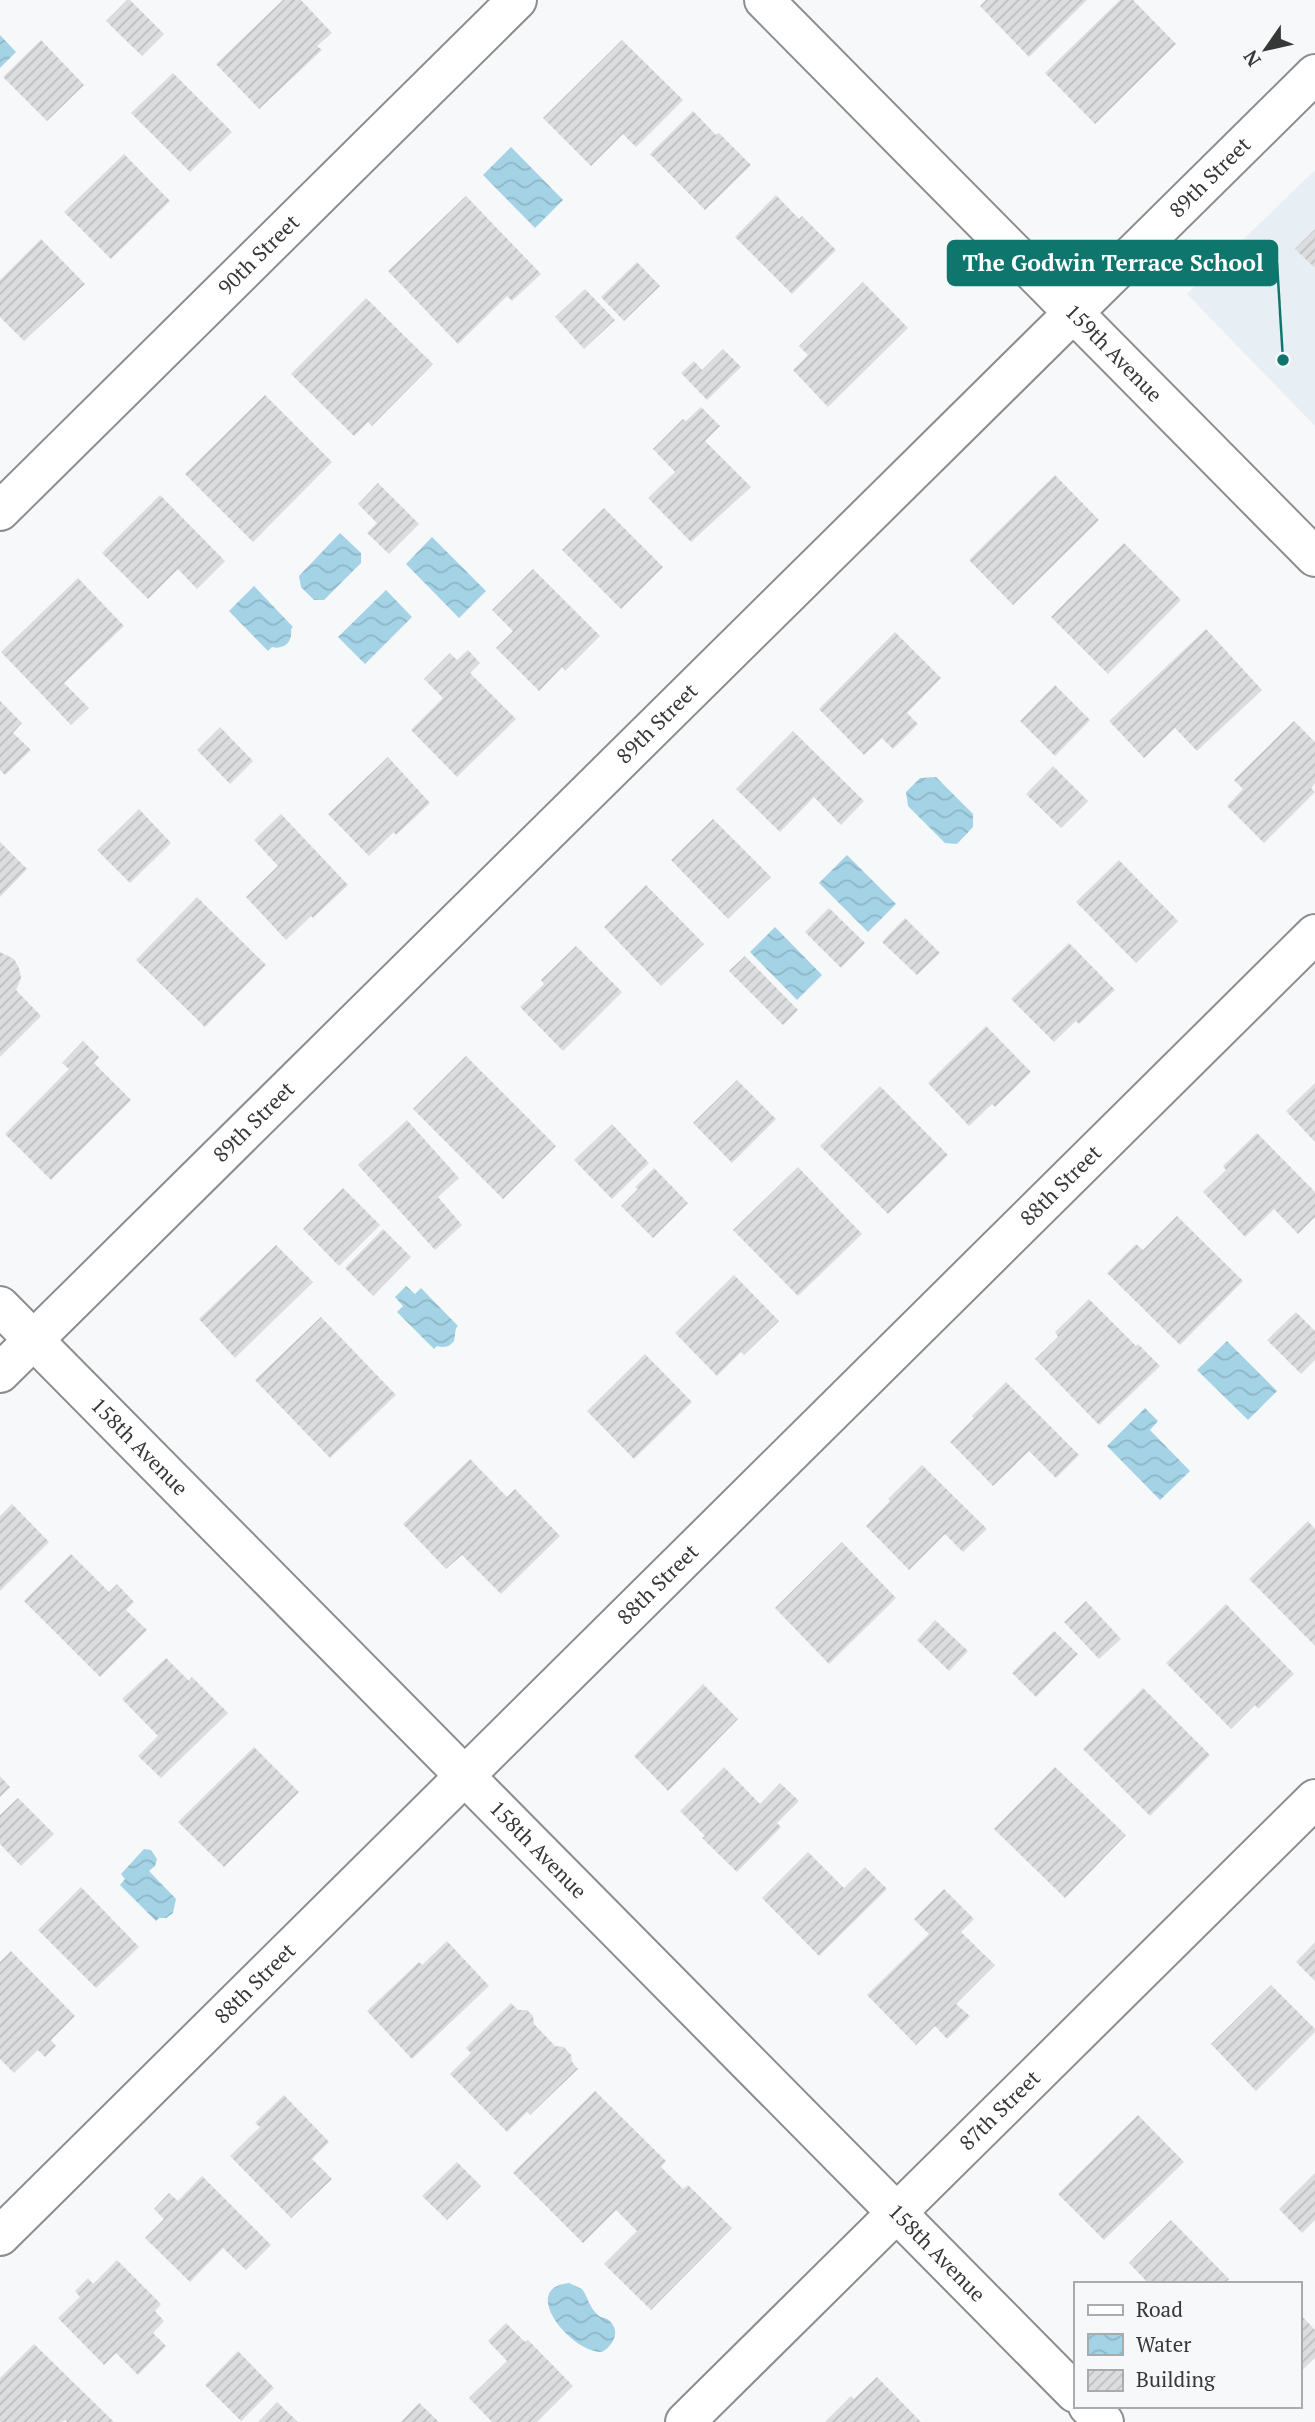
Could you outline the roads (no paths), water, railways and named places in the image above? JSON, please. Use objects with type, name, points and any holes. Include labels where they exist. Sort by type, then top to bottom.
[{"type":"street","name":"90th Street","points":[[0,511],[517,0]]},
{"type":"street","name":"159th Avenue","points":[[764,0],[1315,557]]},
{"type":"street","name":"89th Street","points":[[0,1373],[1315,74]]},
{"type":"street","name":"88th Street","points":[[0,2236],[1315,934]]},
{"type":"street","name":"158th Avenue","points":[[0,1306],[1074,2392]]},
{"type":"street","name":"87th Street","points":[[685,2422],[1315,1799]]},
{"type":"street","points":[[1090,2408],[1104,2422]]},
{"type":"water","points":[[0,35],[16,52],[0,68]]},
{"type":"water","points":[[511,147],[563,200],[535,228],[483,175]]},
{"type":"water","points":[[340,533],[361,553],[361,563],[324,600],[314,600],[301,587],[299,576]]},
{"type":"water","points":[[432,537],[486,591],[459,618],[406,564]]},
{"type":"water","points":[[254,586],[293,627],[289,641],[284,646],[272,647],[268,651],[229,611]]},
{"type":"water","points":[[386,590],[412,617],[365,664],[338,637]]},
{"type":"water","points":[[936,777],[973,814],[973,827],[957,844],[945,843],[908,806],[906,792],[920,778]]},
{"type":"water","points":[[847,855],[896,904],[868,932],[819,883]]},
{"type":"water","points":[[775,927],[822,975],[797,1000],[750,952]]},
{"type":"water","points":[[406,1286],[415,1294],[421,1288],[458,1326],[454,1341],[450,1345],[437,1346],[434,1349],[397,1312],[403,1306],[395,1297]]},
{"type":"water","points":[[1227,1341],[1277,1391],[1248,1420],[1197,1370]]},
{"type":"water","points":[[1145,1408],[1158,1421],[1150,1430],[1190,1471],[1160,1500],[1107,1446]]},
{"type":"water","points":[[144,1849],[151,1850],[157,1859],[155,1866],[149,1871],[176,1899],[173,1913],[156,1921],[120,1885],[125,1879],[121,1874]]},
{"type":"water","points":[[569,2283],[582,2289],[594,2311],[614,2327],[615,2337],[602,2352],[590,2350],[577,2342],[564,2332],[555,2320],[549,2307],[548,2296],[555,2287]]},
{"type":"place","name":"The Godwin Terrace School","points":[[1283,360]]}]
